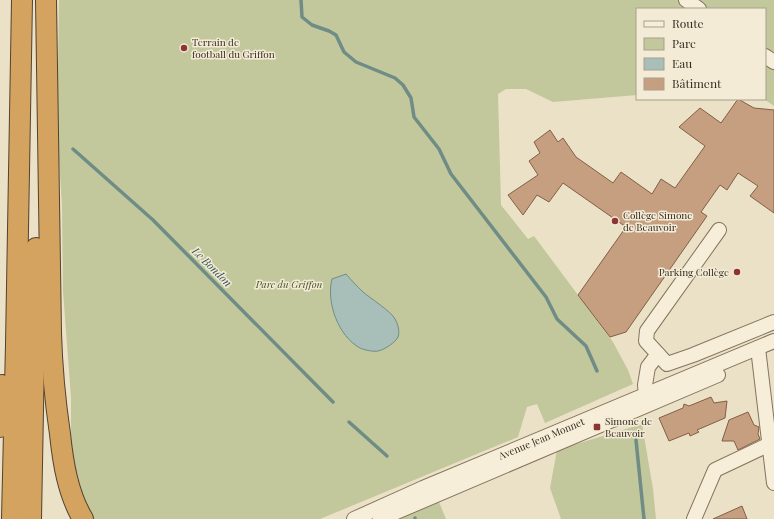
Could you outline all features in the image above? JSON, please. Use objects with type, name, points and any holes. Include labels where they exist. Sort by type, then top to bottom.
[{"type":"highway","points":[[12,519],[22,0]]},
{"type":"highway","points":[[31,519],[42,0]]},
{"type":"highway","points":[[46,0],[50,325],[53,372],[62,454],[67,479],[83,519]]},
{"type":"highway","points":[[0,427],[20,79]]},
{"type":"highway","points":[[32,469],[36,519]]},
{"type":"street","points":[[686,0],[698,8]]},
{"type":"street","points":[[719,230],[647,331],[646,341],[667,364],[774,322]]},
{"type":"street","name":"Avenue Jean Monnet","points":[[354,519],[400,504],[622,411],[759,352],[774,341]]},
{"type":"street","name":"Avenue Jean Monnet","points":[[622,411],[645,390],[759,352],[774,351]]},
{"type":"street","points":[[759,352],[774,483]]},
{"type":"street","points":[[645,390],[648,367],[658,354]]},
{"type":"street","points":[[694,519],[715,470],[770,444]]},
{"type":"street","name":"Avenue Jean Monnet","points":[[382,519],[400,504]]},
{"type":"green space","name":"Parc du Griffon","points":[[59,0],[774,0],[774,106],[765,100],[766,8],[636,8],[636,95],[553,102],[526,89],[506,89],[498,94],[501,205],[528,239],[534,236],[613,342],[628,370],[633,384],[545,423],[537,404],[527,407],[518,437],[320,519],[94,519],[76,483],[71,436],[71,398],[63,291],[62,205],[57,129]]},
{"type":"green space","points":[[642,424],[653,489],[656,519],[561,519],[550,488],[557,450]]},
{"type":"green space","points":[[439,502],[446,519],[396,519]]},
{"type":"water","points":[[346,274],[363,292],[390,313],[396,321],[399,335],[397,339],[383,349],[374,351],[360,348],[352,343],[340,327],[332,308],[332,279]]},
{"type":"building","points":[[737,100],[754,108],[774,110],[774,213],[750,196],[758,186],[738,173],[727,190],[720,185],[701,212],[707,216],[626,332],[610,337],[578,295],[626,227],[563,183],[549,202],[537,195],[523,215],[508,195],[538,175],[529,161],[540,153],[534,142],[550,130],[558,142],[563,138],[576,157],[613,183],[621,172],[652,194],[661,179],[675,188],[705,146],[679,127],[700,108],[721,123]]},
{"type":"building","points":[[711,397],[714,403],[727,401],[725,418],[697,430],[699,432],[690,436],[689,433],[669,441],[659,418],[683,408],[684,404],[689,406]]},
{"type":"building","points":[[748,412],[754,425],[759,427],[758,434],[760,439],[738,450],[734,441],[722,441],[729,420]]},
{"type":"building","points":[[742,506],[747,519],[713,519]]},
{"type":"waterway","points":[[301,0],[302,17],[312,25],[336,35],[344,52],[356,62],[395,78],[403,85],[411,98],[414,117],[439,149],[451,174],[546,297],[557,319],[586,346],[597,371]]},
{"type":"waterway","name":"Le Bondon","points":[[73,149],[153,220],[333,402]]},
{"type":"waterway","name":"Le Bondon","points":[[349,422],[387,456]]},
{"type":"waterway","points":[[636,440],[644,519]]},
{"type":"place","name":"Terrain de football du Griffon","points":[[184,48]]},
{"type":"place","name":"Collège Simone de Beauvoir","points":[[615,221]]},
{"type":"place","name":"Parking Collège","points":[[737,272]]},
{"type":"place","name":"Simone de Beauvoir","points":[[597,427]]}]
